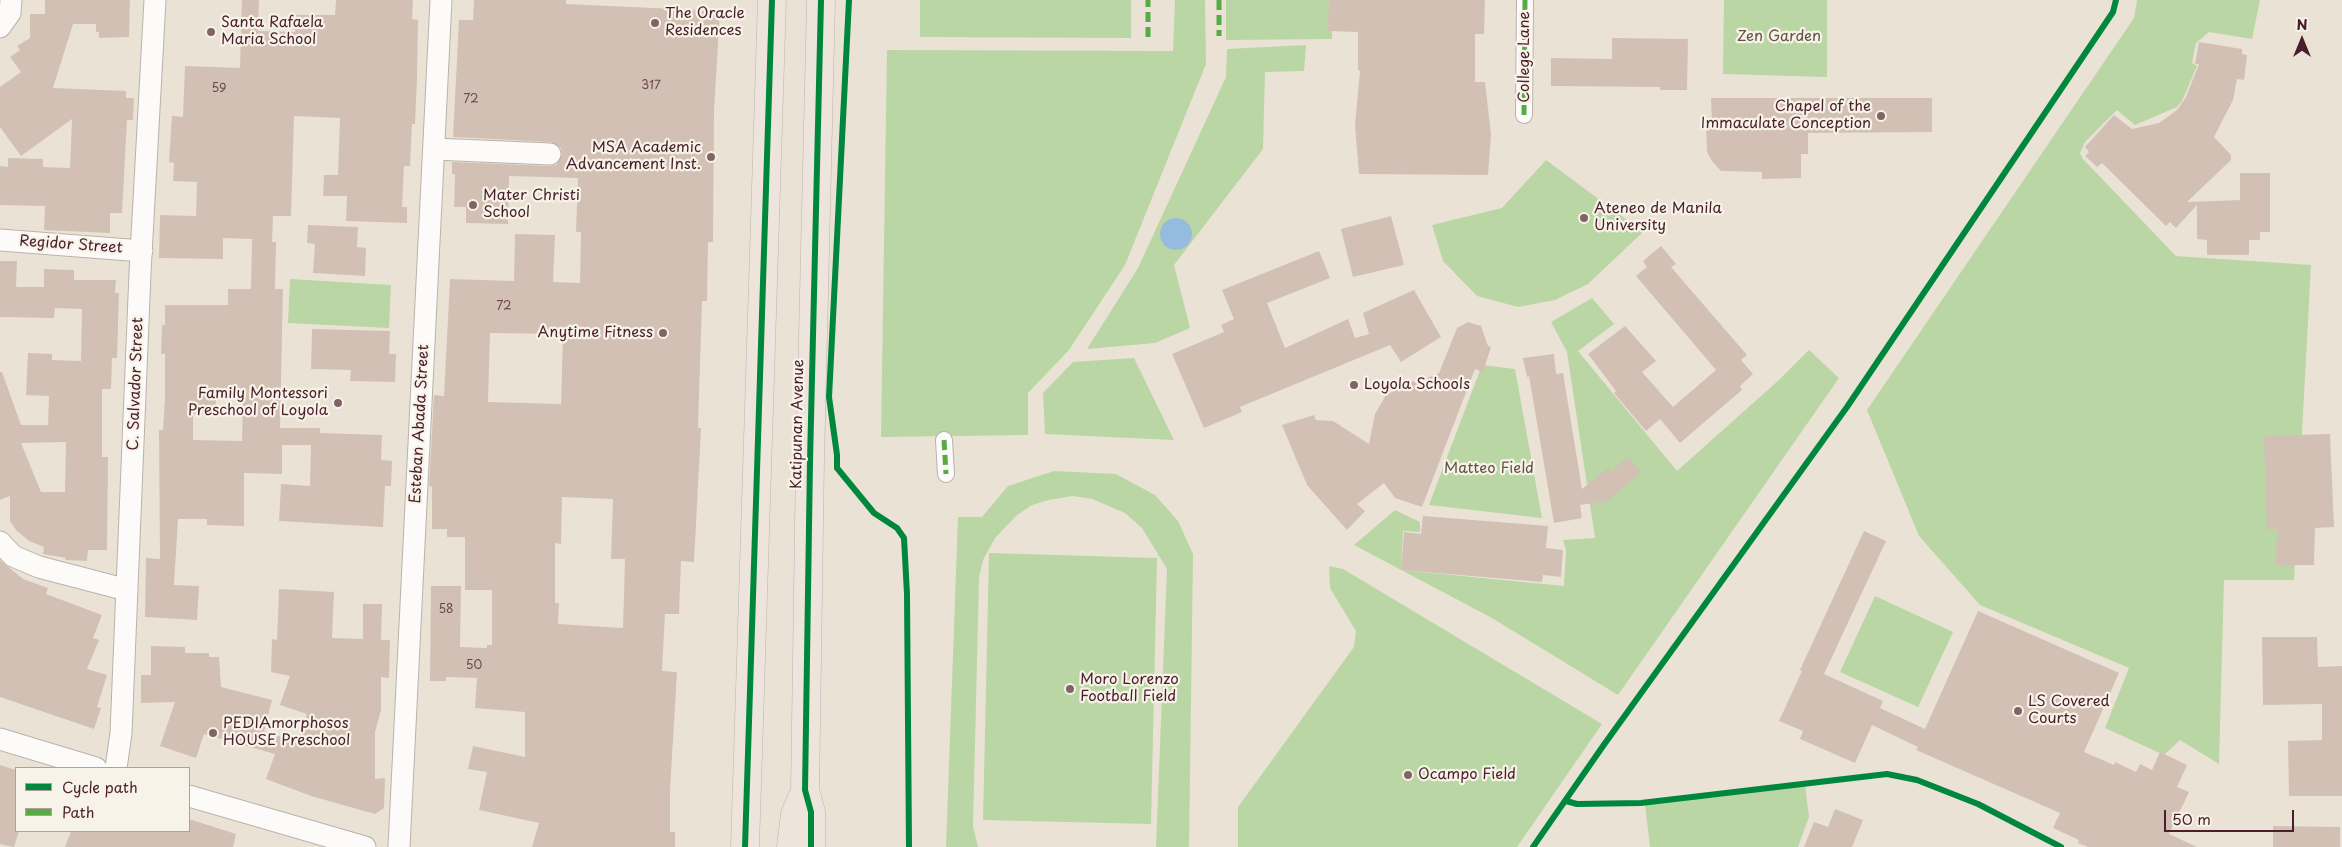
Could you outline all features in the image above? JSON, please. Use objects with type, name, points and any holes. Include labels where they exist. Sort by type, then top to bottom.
[{"type":"main road","points":[[745,847],[772,0]]},
{"type":"main road","name":"Katipunan Avenue","points":[[811,847],[810,812],[805,790],[810,461],[821,0]]},
{"type":"main road","name":"Katipunan Avenue","points":[[791,847],[795,814],[805,790]]},
{"type":"street","points":[[0,27],[10,13],[11,0]]},
{"type":"street","name":"C. Salvador Street","points":[[116,767],[121,733],[155,0]]},
{"type":"street","name":"Esteban Abada Street","points":[[399,847],[441,0]]},
{"type":"street","name":"College Lane","points":[[1524,115],[1525,0]]},
{"type":"street","points":[[434,149],[550,154]]},
{"type":"street","name":"Regidor Street","points":[[0,240],[142,251]]},
{"type":"street","points":[[944,440],[946,474]]},
{"type":"street","points":[[0,542],[13,556],[39,567],[128,590]]},
{"type":"street","points":[[0,739],[93,767]]},
{"type":"street","points":[[190,796],[365,847]]},
{"type":"green space","points":[[920,0],[1131,0],[1131,38],[920,37]]},
{"type":"green space","points":[[1175,0],[1205,0],[1206,64],[1125,265],[1069,350],[1028,393],[1028,435],[881,437],[887,50],[1173,51]]},
{"type":"green space","points":[[1226,0],[1332,0],[1332,39],[1226,40]]},
{"type":"green space","name":"Zen Garden","points":[[1724,0],[1827,0],[1827,77],[1723,74]]},
{"type":"green space","points":[[2137,0],[2260,0],[2252,39],[2209,32],[2196,43],[2192,63],[2197,66],[2182,101],[2177,107],[2135,125],[2117,110],[2085,142],[2080,153],[2083,159],[2176,256],[2311,265],[2294,580],[2224,580],[2219,764],[2180,740],[2164,755],[2105,728],[2129,668],[1980,605],[1919,536],[1867,410],[2134,18]]},
{"type":"green space","points":[[1306,45],[1304,71],[1265,72],[1263,149],[1174,265],[1190,328],[1155,343],[1087,349],[1138,268],[1226,77],[1227,49]]},
{"type":"green space","points":[[1546,160],[1643,232],[1588,284],[1555,300],[1518,307],[1477,296],[1443,261],[1432,225],[1502,208]]},
{"type":"green space","points":[[290,279],[391,285],[389,328],[288,323]]},
{"type":"green space","points":[[1592,298],[1614,324],[1578,351],[1677,471],[1780,379],[1809,350],[1839,378],[1618,695],[1492,618],[1401,570],[1564,586],[1566,551],[1563,540],[1595,538],[1567,352],[1551,322]]},
{"type":"green space","points":[[1134,358],[1174,440],[1045,434],[1043,393],[1073,362]]},
{"type":"green space","name":"Matteo Field","points":[[1482,365],[1515,369],[1542,518],[1429,505]]},
{"type":"green space","points":[[1054,471],[1116,474],[1155,495],[1178,521],[1193,554],[1189,847],[1156,847],[1167,569],[1142,528],[1125,513],[1092,499],[1073,496],[1032,505],[1017,515],[995,538],[983,560],[979,578],[973,826],[978,847],[946,847],[958,517],[982,517],[1008,486]]},
{"type":"green space","points":[[1395,510],[1420,522],[1420,532],[1403,531],[1401,570],[1354,545]]},
{"type":"green space","name":"Moro Lorenzo Football Field","points":[[989,553],[1157,558],[1151,824],[983,820]]},
{"type":"green space","name":"Ocampo Field","points":[[1329,566],[1343,569],[1602,724],[1517,847],[1238,847],[1238,807],[1354,647],[1356,631],[1330,588]]},
{"type":"green space","points":[[1875,596],[1953,632],[1918,707],[1840,672]]},
{"type":"green space","points":[[1805,785],[1809,817],[1798,847],[1650,847],[1645,804]]},
{"type":"water","points":[[1176,218],[1182,219],[1187,223],[1191,228],[1191,240],[1187,245],[1182,249],[1176,250],[1170,249],[1165,245],[1161,240],[1160,234],[1161,228],[1165,223],[1170,219]]},
{"type":"building","points":[[45,0],[130,0],[129,37],[99,38],[99,32],[96,32],[96,24],[73,24],[53,88],[126,91],[126,98],[134,98],[133,120],[127,120],[122,213],[110,213],[110,233],[44,230],[45,206],[0,205],[0,166],[8,167],[8,158],[43,159],[43,167],[70,168],[72,119],[21,156],[0,127],[0,87],[21,72],[10,57],[20,50],[17,46],[30,38],[30,14],[45,14]]},
{"type":"building","points":[[242,0],[259,0],[258,31],[295,32],[296,15],[335,15],[336,0],[413,0],[412,19],[418,20],[417,78],[415,124],[412,124],[410,166],[404,166],[402,207],[407,207],[407,223],[346,221],[347,196],[323,196],[324,175],[338,175],[340,118],[294,116],[291,216],[273,216],[272,242],[276,242],[275,289],[283,289],[280,428],[320,428],[320,433],[382,435],[381,460],[392,461],[391,486],[385,486],[383,527],[279,521],[281,484],[310,486],[311,445],[282,445],[282,474],[244,473],[244,526],[207,525],[207,519],[178,519],[174,585],[199,586],[197,620],[145,617],[146,558],[160,559],[159,430],[163,430],[165,399],[165,354],[161,354],[162,325],[165,325],[165,305],[228,305],[228,289],[251,289],[252,239],[223,238],[223,259],[159,258],[160,215],[196,216],[197,182],[173,181],[174,163],[169,162],[172,116],[183,117],[185,66],[240,68]],"holes":[[[216,398],[243,398],[242,441],[193,440],[193,414],[216,414]]]},
{"type":"building","points":[[474,0],[566,0],[566,4],[720,11],[714,111],[713,242],[708,242],[707,301],[702,301],[698,428],[701,428],[694,562],[681,561],[679,614],[665,614],[662,671],[677,672],[670,790],[670,832],[675,832],[675,847],[532,847],[539,823],[479,810],[487,772],[468,769],[473,746],[525,757],[525,712],[475,708],[477,678],[446,677],[446,681],[430,681],[431,586],[461,586],[460,647],[487,648],[487,645],[492,645],[492,590],[465,590],[465,537],[447,537],[447,529],[432,529],[432,487],[429,486],[434,395],[444,396],[450,279],[514,281],[515,234],[555,235],[553,282],[580,283],[581,232],[576,232],[578,178],[509,176],[508,224],[466,223],[466,207],[454,207],[455,174],[452,174],[452,162],[549,166],[556,165],[562,155],[561,148],[551,142],[453,137],[459,20],[473,20]],"holes":[[[490,333],[563,334],[561,404],[488,402]],[[562,497],[613,499],[611,559],[625,559],[623,628],[558,624],[559,603],[555,603],[555,543],[561,544]]]},
{"type":"building","points":[[1329,0],[1485,0],[1484,34],[1475,34],[1475,82],[1485,82],[1491,134],[1488,175],[1359,174],[1355,125],[1360,71],[1358,70],[1358,32],[1328,31]]},
{"type":"building","points":[[1612,38],[1688,39],[1687,90],[1660,90],[1660,87],[1551,86],[1551,58],[1612,59]]},
{"type":"building","points":[[2199,42],[2242,49],[2242,54],[2247,55],[2244,80],[2237,79],[2233,100],[2214,137],[2231,155],[2231,160],[2187,202],[2240,200],[2240,173],[2270,173],[2270,232],[2260,232],[2260,240],[2249,240],[2249,255],[2207,255],[2207,240],[2197,239],[2197,205],[2176,228],[2170,222],[2166,226],[2102,163],[2097,167],[2085,156],[2089,152],[2085,147],[2114,115],[2132,129],[2159,123],[2177,110],[2186,97],[2199,64],[2195,64]]},
{"type":"building","points":[[1711,98],[1932,98],[1932,132],[1808,133],[1808,154],[1801,154],[1801,178],[1762,179],[1762,172],[1721,171],[1712,161],[1707,152],[1706,124],[1712,125]]},
{"type":"building","points":[[1391,216],[1404,265],[1353,277],[1341,229]]},
{"type":"building","points":[[308,225],[358,227],[357,247],[366,248],[365,276],[313,273],[315,244],[307,243]]},
{"type":"building","points":[[1661,246],[1676,264],[1671,267],[1747,355],[1741,360],[1753,374],[1740,386],[1742,390],[1680,443],[1660,419],[1646,431],[1614,393],[1616,391],[1588,354],[1625,326],[1656,361],[1642,372],[1673,407],[1716,370],[1636,276],[1647,267],[1643,261]]},
{"type":"building","points":[[1319,251],[1330,278],[1267,303],[1285,348],[1348,319],[1355,338],[1369,334],[1363,313],[1414,290],[1441,337],[1401,362],[1390,345],[1240,407],[1242,412],[1204,428],[1172,354],[1224,332],[1221,325],[1234,319],[1222,290]]},
{"type":"building","points":[[0,261],[17,261],[16,287],[44,287],[44,269],[74,270],[74,280],[116,280],[115,293],[119,293],[117,358],[112,358],[111,389],[102,389],[102,457],[108,457],[107,550],[88,550],[87,561],[65,560],[66,558],[43,554],[44,547],[29,541],[16,530],[10,521],[10,496],[0,500],[0,372],[2,372],[21,425],[48,425],[49,396],[26,395],[28,353],[52,354],[52,360],[81,361],[82,309],[55,308],[54,318],[0,317]],"holes":[[[66,442],[65,492],[41,492],[21,443]]]},
{"type":"building","points":[[1468,322],[1481,326],[1488,346],[1491,347],[1483,372],[1475,369],[1422,507],[1395,498],[1384,483],[1357,504],[1365,511],[1347,530],[1307,485],[1282,425],[1314,415],[1316,420],[1333,421],[1369,444],[1375,414],[1386,395],[1413,381],[1416,383],[1439,373],[1457,328]]},
{"type":"building","points":[[312,329],[390,331],[389,354],[396,354],[395,382],[350,381],[351,370],[311,369]]},
{"type":"building","points":[[1554,354],[1556,374],[1563,373],[1582,489],[1608,468],[1611,472],[1627,457],[1641,472],[1604,504],[1602,502],[1580,505],[1582,518],[1554,523],[1529,376],[1527,377],[1523,358]]},
{"type":"building","points":[[2330,434],[2334,527],[2315,528],[2314,565],[2276,565],[2277,529],[2267,530],[2264,436]]},
{"type":"building","points":[[1423,516],[1548,526],[1546,548],[1563,550],[1561,577],[1543,575],[1542,582],[1401,570],[1404,532],[1421,534]]},
{"type":"building","points":[[1864,531],[1886,541],[1824,674],[1883,701],[1880,708],[1925,729],[1978,611],[2119,673],[2084,752],[2114,765],[2115,762],[2136,772],[2140,764],[2152,770],[2160,752],[2187,765],[2177,787],[2189,792],[2169,834],[2197,847],[2088,847],[2078,843],[2079,840],[2053,828],[2060,813],[1916,750],[1918,747],[1872,725],[1855,763],[1800,739],[1803,731],[1779,721],[1802,671],[1800,670]]},
{"type":"building","points":[[0,560],[23,579],[48,588],[46,594],[102,615],[93,638],[99,640],[87,669],[107,675],[97,707],[101,708],[94,729],[0,697]]},
{"type":"building","points":[[279,589],[334,592],[332,638],[363,639],[363,604],[382,604],[381,640],[390,640],[389,678],[381,677],[381,710],[375,732],[375,779],[385,778],[384,808],[375,814],[311,796],[266,779],[275,754],[204,734],[196,758],[160,746],[175,702],[141,703],[141,675],[151,675],[151,646],[185,647],[185,653],[209,653],[209,657],[219,657],[221,687],[272,700],[264,731],[297,742],[307,714],[280,705],[290,676],[271,672],[272,639],[277,640]]},
{"type":"building","points":[[2262,637],[2317,637],[2318,667],[2342,666],[2342,796],[2289,796],[2288,741],[2322,740],[2322,704],[2263,705]]},
{"type":"building","points":[[0,765],[15,770],[15,832],[19,832],[14,847],[0,844]]},
{"type":"building","points":[[1835,809],[1863,820],[1852,847],[1804,847],[1814,822],[1828,827]]},
{"type":"building","points":[[190,819],[236,834],[233,847],[65,847],[71,832],[190,832]]},
{"type":"building","points":[[2273,826],[2340,827],[2340,847],[2273,847]]},
{"type":"marked path","points":[[1148,0],[1148,37]]},
{"type":"marked path","points":[[1219,0],[1219,36]]},
{"type":"marked path","points":[[1524,115],[1525,0]]},
{"type":"marked path","points":[[944,440],[946,474]]},
{"type":"cycle path","points":[[745,847],[772,0]]},
{"type":"cycle path","points":[[811,847],[811,812],[805,790],[810,461],[821,0]]},
{"type":"cycle path","points":[[849,0],[829,397],[837,468],[874,513],[897,528],[904,538],[907,594],[909,847]]},
{"type":"cycle path","points":[[1533,847],[1603,746],[1847,407],[2113,12],[2116,0]]},
{"type":"cycle path","points":[[1566,801],[1577,804],[1641,803],[1887,774],[1917,780],[1978,804],[2061,847]]},
{"type":"place","name":"The Oracle Residences","points":[[655,23]]},
{"type":"place","name":"Santa Rafaela Maria School","points":[[211,32]]},
{"type":"place","name":"Chapel of the Immaculate Conception","points":[[1881,116]]},
{"type":"place","name":"MSA Academic Advancement Inst.","points":[[711,157]]},
{"type":"place","name":"Mater Christi School","points":[[473,205]]},
{"type":"place","name":"Ateneo de Manila University","points":[[1584,218]]},
{"type":"place","name":"Anytime Fitness","points":[[663,333]]},
{"type":"place","name":"Loyola Schools","points":[[1354,385]]},
{"type":"place","name":"Family Montessori Preschool of Loyola","points":[[338,403]]},
{"type":"place","name":"Moro Lorenzo Football Field","points":[[1070,689]]},
{"type":"place","name":"LS Covered Courts","points":[[2018,711]]},
{"type":"place","name":"PEDIAmorphosos HOUSE Preschool","points":[[213,733]]},
{"type":"place","name":"Ocampo Field","points":[[1408,775]]}]
